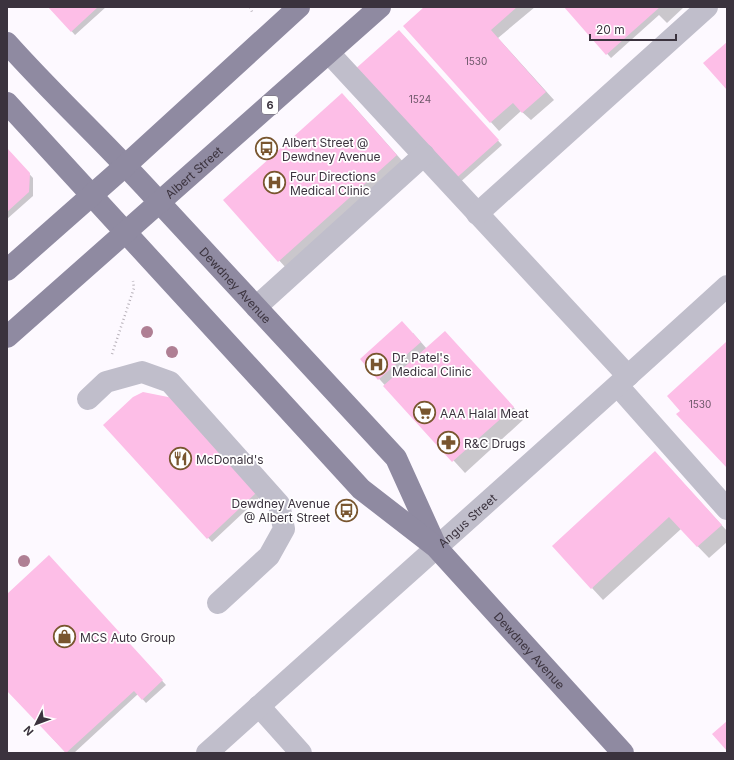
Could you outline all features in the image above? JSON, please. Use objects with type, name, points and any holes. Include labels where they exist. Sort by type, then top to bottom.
[{"type":"main road","points":[[7,270],[126,166],[299,7]]},
{"type":"main road","name":"Albert Street","points":[[7,337],[380,7]]},
{"type":"main road","name":"Dewdney Avenue","points":[[7,43],[43,83],[126,166],[396,458],[436,547]]},
{"type":"main road","name":"Dewdney Avenue","points":[[7,103],[361,489],[436,547],[623,753]]},
{"type":"street","points":[[477,214],[707,7]]},
{"type":"street","points":[[329,53],[477,214],[623,381],[727,509]]},
{"type":"street","points":[[256,307],[424,155]]},
{"type":"street","name":"Angus Street","points":[[207,753],[727,286]]},
{"type":"street","points":[[94,394],[106,382],[142,372],[170,382],[279,504],[284,529],[269,556],[218,603]]},
{"type":"street","points":[[259,706],[301,753]]},
{"type":"path","points":[[94,394],[134,288],[132,274]]},
{"type":"building","points":[[48,7],[98,7],[71,32]]},
{"type":"building","points":[[424,7],[517,7],[491,30],[546,92],[522,113],[513,103],[490,123],[403,26]]},
{"type":"building","points":[[564,7],[660,7],[606,55]]},
{"type":"building","points":[[399,30],[499,140],[452,182],[353,71]]},
{"type":"building","points":[[727,42],[727,90],[703,63]]},
{"type":"building","points":[[342,93],[397,155],[278,262],[223,200]]},
{"type":"building","points":[[7,148],[30,173],[29,192],[7,212]]},
{"type":"building","points":[[402,321],[421,342],[378,380],[360,359]]},
{"type":"building","points":[[445,331],[514,407],[452,462],[383,386]]},
{"type":"building","points":[[726,342],[727,468],[676,414],[680,411],[667,396]]},
{"type":"building","name":"McDonald's","points":[[143,392],[173,398],[257,492],[207,539],[103,425],[133,397]]},
{"type":"building","points":[[655,451],[722,525],[697,547],[669,517],[591,589],[552,546]]},
{"type":"building","name":"MCS Auto Group","points":[[49,555],[163,680],[142,700],[134,691],[66,753],[7,691],[7,594]]},
{"type":"building","points":[[727,721],[727,751],[712,734]]},
{"type":"place","name":"Albert Street @ Dewdney Avenue","points":[[267,149]]},
{"type":"place","name":"Four Directions Medical Clinic","points":[[275,183]]},
{"type":"place","name":"Dr. Patel's Medical Clinic","points":[[376,364]]},
{"type":"place","name":"AAA Halal Meat","points":[[424,413]]},
{"type":"place","name":"R&C Drugs","points":[[449,443]]},
{"type":"place","name":"McDonald's","points":[[181,459]]},
{"type":"place","name":"Dewdney Avenue @ Albert Street","points":[[346,510]]},
{"type":"place","name":"MCS Auto Group","points":[[65,637]]}]
